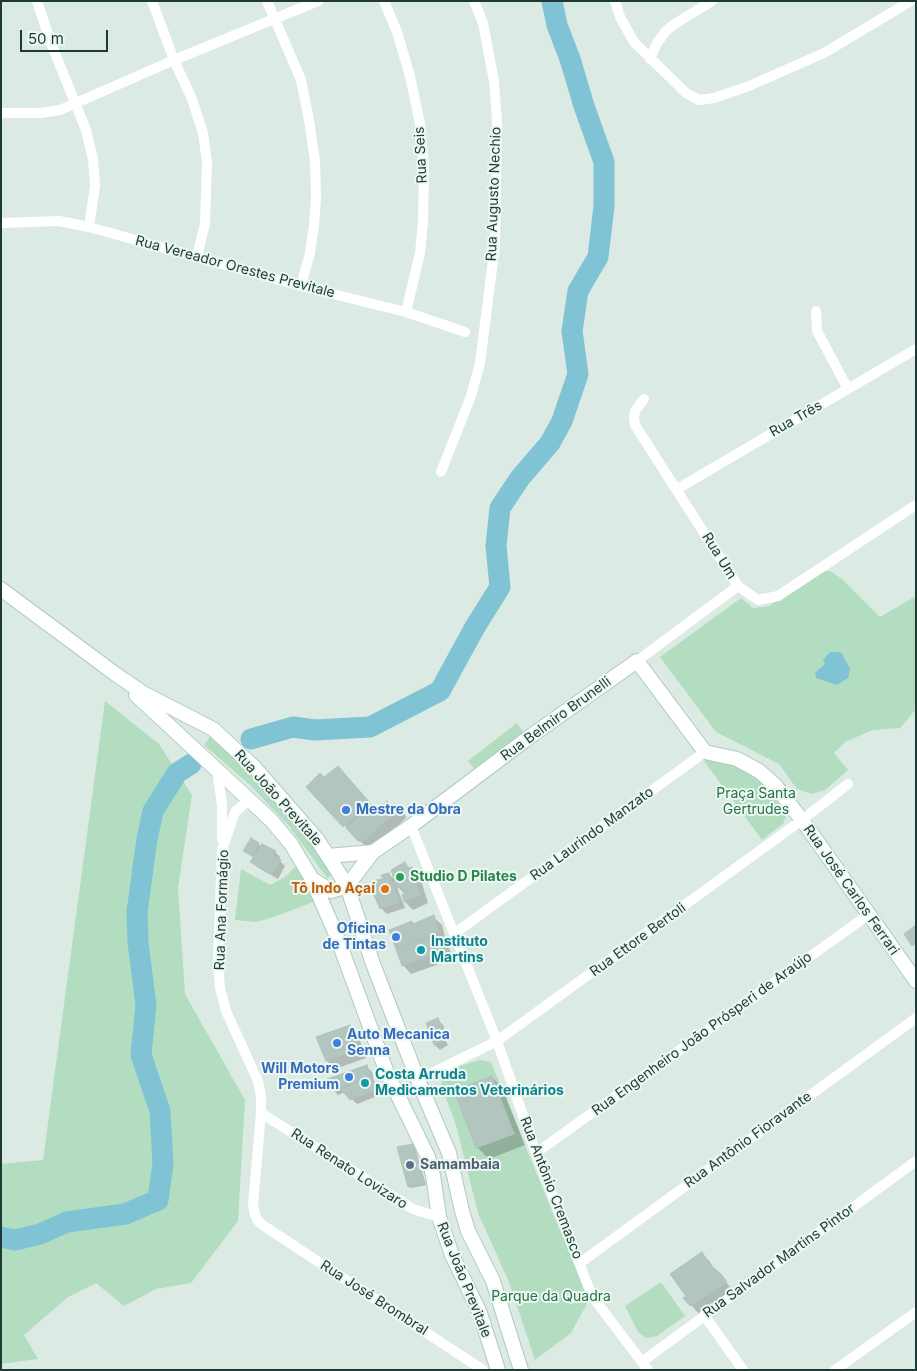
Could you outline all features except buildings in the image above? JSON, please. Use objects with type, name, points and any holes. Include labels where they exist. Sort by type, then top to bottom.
[{"type":"main road","name":"Rua João Previtale","points":[[2,592],[142,693],[213,728],[255,768],[316,838],[328,856],[347,886],[373,964],[418,1080],[449,1153],[468,1230],[493,1281],[520,1370]]},
{"type":"main road","points":[[637,661],[705,752]]},
{"type":"main road","name":"Rua Belmiro Brunelli","points":[[347,886],[373,852],[412,826],[528,738],[637,661]]},
{"type":"main road","name":"Rua João Previtale","points":[[114,674],[271,820],[291,844],[312,879],[337,937],[387,1073],[428,1157],[439,1217],[452,1255],[480,1313],[498,1370]]},
{"type":"main road","points":[[192,746],[197,731],[204,728],[213,728]]},
{"type":"main road","name":"Rua José Carlos Ferrari","points":[[705,752],[737,759],[759,771],[775,785],[916,981]]},
{"type":"main road","name":"Rua Belmiro Brunelli","points":[[328,856],[373,852]]},
{"type":"main road","points":[[312,879],[331,891],[347,886]]},
{"type":"street","points":[[37,1],[51,43],[86,130],[93,159],[94,186],[89,227]]},
{"type":"street","points":[[152,1],[174,60],[192,98],[203,133],[207,162],[205,224],[197,256]]},
{"type":"street","points":[[267,1],[300,80],[309,120],[315,161],[316,198],[314,225],[310,253],[300,286]]},
{"type":"street","points":[[1,113],[41,113],[60,110],[174,60],[318,1]]},
{"type":"street","name":"Rua Seis","points":[[384,1],[398,32],[410,76],[420,124],[424,167],[423,222],[420,253],[406,312]]},
{"type":"street","name":"Rua Augusto Nechio","points":[[441,472],[471,396],[480,363],[495,245],[497,121],[494,81],[483,23],[474,1]]},
{"type":"street","points":[[615,1],[620,17],[634,42],[686,93],[699,100],[714,98],[749,86],[824,53],[911,1]]},
{"type":"street","points":[[650,59],[657,43],[665,32],[712,1]]},
{"type":"street","name":"Rua Vereador Orestes Previtale","points":[[1,223],[59,221],[89,227],[300,286],[406,312],[466,332]]},
{"type":"street","points":[[816,312],[817,331],[848,389]]},
{"type":"street","name":"Rua Três","points":[[677,489],[916,349]]},
{"type":"street","name":"Rua Um","points":[[644,399],[635,411],[636,425],[738,586],[758,600],[778,596],[916,505]]},
{"type":"street","name":"Rua Belmiro Brunelli","points":[[637,661],[738,586]]},
{"type":"street","name":"Rua Laurindo Manzato","points":[[455,934],[705,752]]},
{"type":"street","name":"Rua João Previtale","points":[[216,770],[222,805],[222,850]]},
{"type":"street","name":"Rua Ettore Bertoli","points":[[418,1080],[497,1041],[802,820],[848,784]]},
{"type":"street","name":"Rua Ana Formágio","points":[[253,802],[244,804],[235,812],[222,850],[218,964],[220,988],[226,1011],[258,1081],[261,1096],[262,1113],[253,1205],[255,1216],[264,1226]]},
{"type":"street","name":"Rua Antônio Cremasco","points":[[412,826],[497,1041],[536,1153],[592,1296],[646,1366]]},
{"type":"street","name":"Rua Engenheiro João Prósperi de Araújo","points":[[536,1153],[868,915]]},
{"type":"street","name":"Rua Antônio Fioravante","points":[[580,1262],[916,1018]]},
{"type":"street","name":"Rua Renato Lovizaro","points":[[262,1113],[413,1210],[439,1217]]},
{"type":"street","name":"Rua Salvador Martins Pintor","points":[[646,1366],[704,1316],[916,1161]]},
{"type":"street","name":"Rua José Brombral","points":[[264,1226],[483,1370]]},
{"type":"street","points":[[836,1370],[916,1312]]},
{"type":"street","points":[[704,1316],[743,1370]]},
{"type":"green space","points":[[820,571],[830,571],[842,579],[880,617],[916,596],[916,709],[900,728],[873,730],[845,742],[834,753],[848,770],[825,790],[812,794],[797,789],[779,764],[716,732],[660,657],[741,598],[753,608],[769,606]]},
{"type":"green space","points":[[105,701],[159,744],[192,795],[178,888],[185,994],[245,1100],[238,1221],[191,1283],[156,1289],[124,1306],[96,1283],[68,1297],[24,1335],[38,1359],[1,1364],[1,1164],[43,1160]]},
{"type":"green space","points":[[517,723],[524,733],[475,770],[468,761]]},
{"type":"green space","points":[[211,735],[310,838],[335,874],[327,878],[289,826],[250,785],[204,745]]},
{"type":"green space","name":"Praça Santa Gertrudes","points":[[711,757],[750,768],[781,807],[786,816],[783,824],[762,840],[704,761]]},
{"type":"green space","points":[[297,865],[318,900],[256,922],[235,920],[241,869],[270,885],[285,877]]},
{"type":"green space","name":"Parque da Quadra","points":[[480,1060],[491,1062],[559,1228],[578,1269],[589,1300],[571,1333],[535,1360],[509,1282],[478,1213],[456,1125],[441,1085],[444,1077],[453,1068]]},
{"type":"green space","points":[[661,1282],[685,1316],[657,1336],[646,1338],[638,1332],[625,1306]]},
{"type":"water","points":[[830,652],[841,652],[850,669],[848,678],[837,685],[816,678],[815,673],[825,664],[823,660]]},
{"type":"waterway","points":[[251,739],[293,727],[315,730],[370,727],[440,691],[475,627],[500,587],[496,546],[500,508],[520,478],[550,443],[562,421],[578,374],[572,331],[578,291],[598,257],[604,206],[604,162],[557,25],[552,1]]},
{"type":"waterway","points":[[1,1237],[15,1240],[40,1234],[67,1222],[125,1214],[158,1200],[163,1164],[160,1111],[141,1055],[146,1005],[138,943],[137,912],[147,839],[153,811],[177,773],[191,764]]},
{"type":"place","name":"Mestre da Obra","points":[[346,810]]},
{"type":"place","name":"Studio D Pilates","points":[[400,877]]},
{"type":"place","name":"Tô Indo Açaí","points":[[385,889]]},
{"type":"place","name":"Oficina de Tintas","points":[[396,937]]},
{"type":"place","name":"Instituto Martins","points":[[421,950]]},
{"type":"place","name":"Auto Mecanica Senna","points":[[337,1043]]},
{"type":"place","name":"Will Motors Premium","points":[[349,1077]]},
{"type":"place","name":"Costa Arruda Medicamentos Veterinários","points":[[365,1083]]},
{"type":"place","name":"Samambaia","points":[[410,1165]]}]
